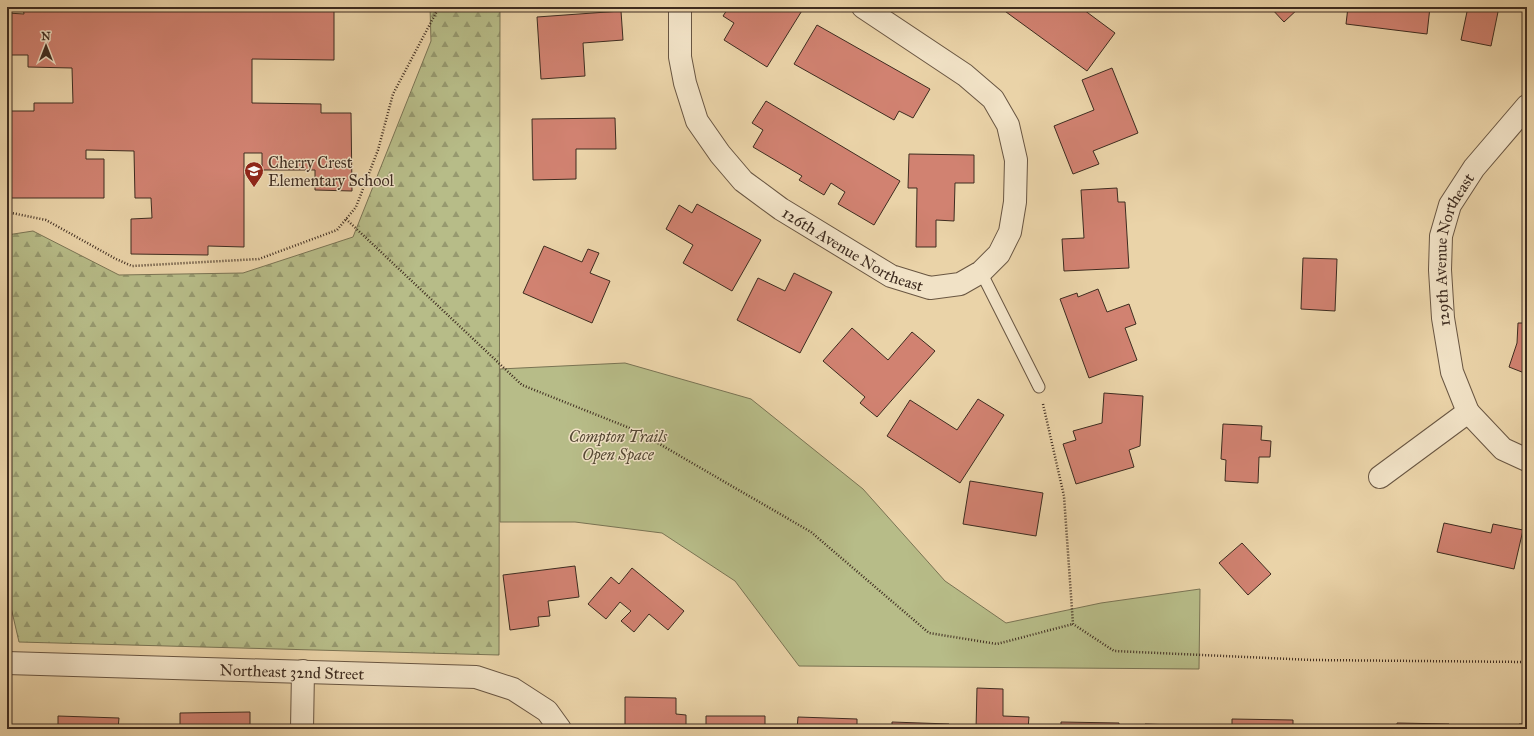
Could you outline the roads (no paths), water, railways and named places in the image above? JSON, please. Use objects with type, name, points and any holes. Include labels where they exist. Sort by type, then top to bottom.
[{"type":"street","name":"126th Avenue Northeast","points":[[680,7],[680,57],[685,83],[697,121],[720,154],[743,180],[781,210],[891,276],[930,288],[960,284],[981,272],[999,254],[1010,232],[1015,202],[1016,160],[1008,124],[993,99],[965,75],[863,7]]},
{"type":"street","name":"129th Avenue Northeast","points":[[1468,412],[1452,372],[1443,318],[1440,270],[1441,236],[1450,205],[1474,168],[1527,106]]},
{"type":"street","points":[[1380,477],[1468,412],[1503,449],[1527,460]]},
{"type":"street","name":"Northeast 32nd Street","points":[[7,663],[476,677],[513,689],[547,711],[560,729]]},
{"type":"street","points":[[302,729],[303,671]]},
{"type":"lane","points":[[981,272],[1039,387]]},
{"type":"place","name":"Cherry Crest Elementary School","points":[[254,188]]},
{"type":"park label","name":"Compton Trails Open Space","points":[[618,445]]}]
